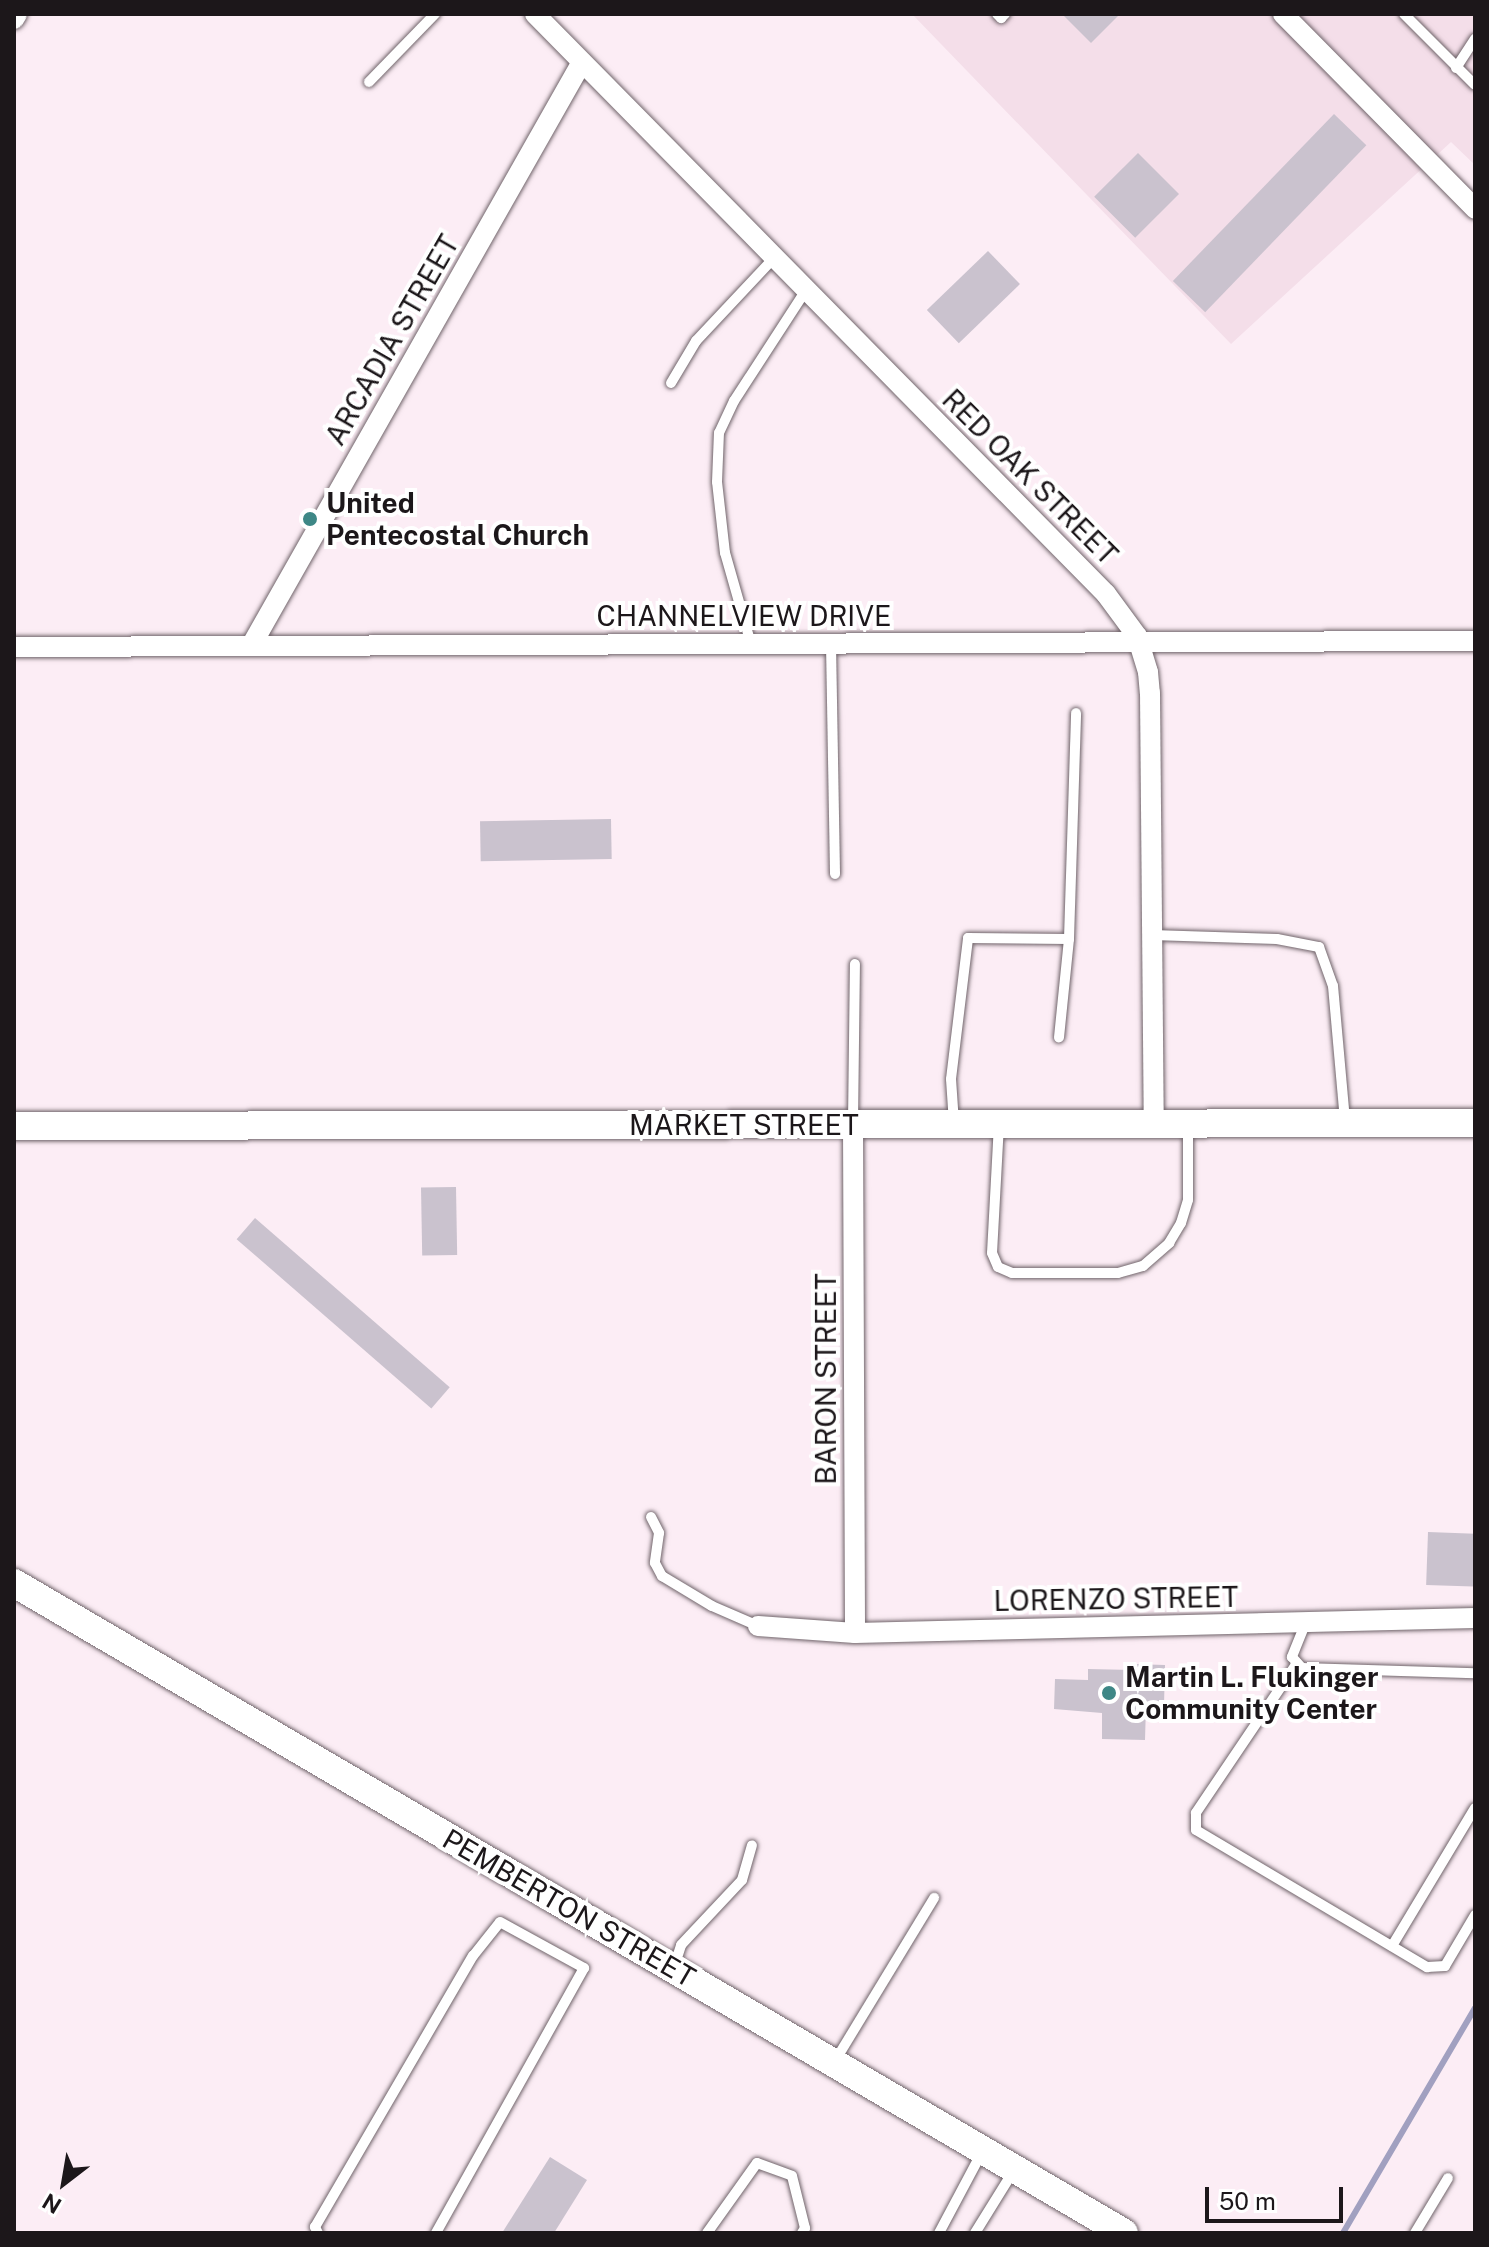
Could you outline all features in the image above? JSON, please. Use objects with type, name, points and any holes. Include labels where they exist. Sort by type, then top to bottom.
[{"type":"street","name":"RED OAK STREET","points":[[535,14],[1106,594],[1140,642],[1150,693],[1154,1124]]},
{"type":"street","points":[[1283,14],[1475,209]]},
{"type":"street","name":"ARCADIA STREET","points":[[251,646],[582,62]]},
{"type":"street","name":"CHANNELVIEW DRIVE","points":[[14,647],[1475,641]]},
{"type":"street","name":"MARKET STREET","points":[[14,1126],[1475,1123]]},
{"type":"street","name":"BARON STREET","points":[[853,1125],[855,1633]]},
{"type":"street","name":"PEMBERTON STREET","points":[[14,1583],[1124,2233]]},
{"type":"street","name":"LORENZO STREET","points":[[758,1626],[855,1633],[1475,1618]]},
{"type":"lane","points":[[369,82],[435,14]]},
{"type":"lane","points":[[997,14],[1001,18],[1005,14]]},
{"type":"lane","points":[[1404,14],[1475,85]]},
{"type":"lane","points":[[1456,68],[1475,39]]},
{"type":"lane","points":[[671,383],[696,341],[774,258]]},
{"type":"lane","points":[[751,644],[725,553],[717,482],[719,433],[734,401],[806,290]]},
{"type":"lane","points":[[831,644],[835,874]]},
{"type":"lane","points":[[1059,1037],[1069,939],[1076,713]]},
{"type":"lane","points":[[1152,935],[1277,939],[1319,947],[1333,986],[1345,1123]]},
{"type":"lane","points":[[954,1125],[951,1079],[968,938],[1069,939]]},
{"type":"lane","points":[[853,1125],[855,964]]},
{"type":"lane","points":[[999,1124],[992,1253],[998,1267],[1012,1273],[1118,1273],[1143,1266],[1169,1243],[1181,1223],[1188,1200],[1188,1123]]},
{"type":"lane","points":[[651,1517],[659,1533],[655,1563],[662,1576],[712,1606],[758,1626]]},
{"type":"lane","points":[[1306,1622],[1292,1657],[1302,1668],[1475,1673]]},
{"type":"lane","points":[[1297,1663],[1196,1813],[1196,1830],[1427,1967],[1445,1966],[1475,1915]]},
{"type":"lane","points":[[1392,1946],[1475,1808]]},
{"type":"lane","points":[[673,1969],[681,1945],[742,1880],[752,1845]]},
{"type":"lane","points":[[834,2063],[934,1898]]},
{"type":"lane","points":[[318,2233],[315,2227],[473,1956],[500,1922],[584,1968],[436,2233]]},
{"type":"lane","points":[[939,2233],[983,2150]]},
{"type":"lane","points":[[707,2233],[757,2163],[792,2176],[805,2228],[802,2233]]},
{"type":"lane","points":[[975,2233],[1015,2169]]},
{"type":"lane","points":[[1415,2233],[1448,2178]]},
{"type":"shaded area","points":[[912,14],[1475,14],[1475,165],[1451,142],[1231,344]]},
{"type":"building","points":[[1062,14],[1120,14],[1091,43]]},
{"type":"building","points":[[1334,114],[1366,145],[1205,312],[1173,281]]},
{"type":"building","points":[[1138,153],[1179,194],[1135,238],[1094,197]]},
{"type":"building","points":[[988,251],[1020,284],[959,343],[927,310]]},
{"type":"building","points":[[611,819],[612,859],[481,861],[480,821]]},
{"type":"building","points":[[456,1187],[457,1255],[422,1256],[421,1188]]},
{"type":"building","points":[[255,1218],[450,1387],[431,1408],[237,1239]]},
{"type":"building","points":[[1428,1532],[1475,1534],[1473,1587],[1426,1585]]},
{"type":"building","name":"Martin L. Flukinger Community Center","points":[[1133,1664],[1165,1665],[1164,1706],[1146,1706],[1145,1740],[1102,1739],[1102,1713],[1054,1709],[1055,1679],[1088,1680],[1088,1669],[1133,1670]]},
{"type":"building","points":[[550,2157],[587,2180],[554,2233],[502,2233]]},
{"type":"waterway","points":[[1343,2233],[1475,2008]]},
{"type":"place","name":"United Pentecostal Church","points":[[310,519]]},
{"type":"place","name":"Martin L. Flukinger Community Center","points":[[1109,1693]]}]
